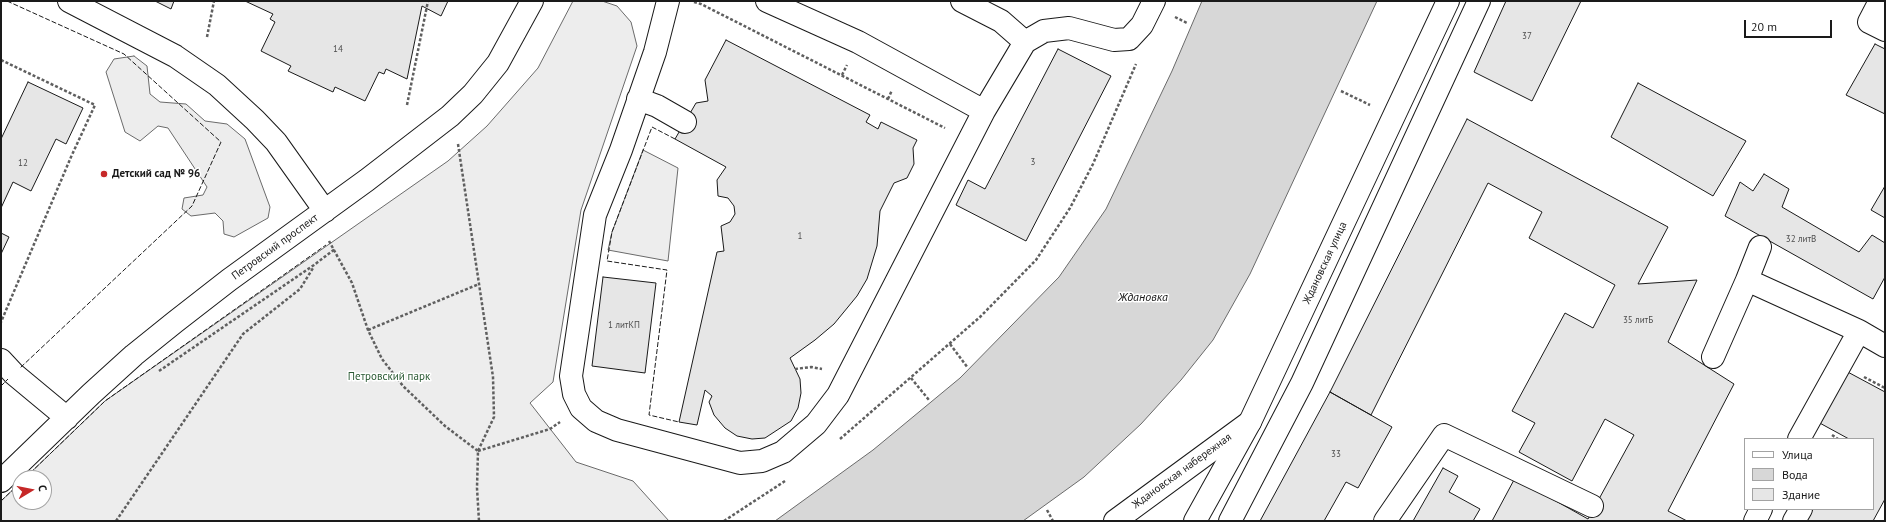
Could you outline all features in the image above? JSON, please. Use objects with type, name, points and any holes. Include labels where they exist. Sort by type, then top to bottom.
[{"type":"main road","points":[[69,1],[175,56],[216,85],[255,120],[276,142],[325,210]]},
{"type":"main road","name":"Петровский проспект","points":[[1,481],[134,355],[175,322],[431,132],[473,94],[498,63],[532,1]]},
{"type":"main road","points":[[668,1],[655,52],[595,215],[571,376],[574,394],[581,408],[596,421],[617,430],[740,463],[762,460],[783,452],[816,424],[838,395],[984,111],[1026,42],[1044,31],[1069,28],[1114,40],[1129,39],[1142,25],[1154,1]]},
{"type":"main road","points":[[767,1],[858,42],[984,111]]},
{"type":"main road","points":[[962,1],[1001,21],[1026,42]]},
{"type":"main road","name":"Ждановская улица","points":[[1195,521],[1250,422],[1448,1]]},
{"type":"main road","points":[[1230,521],[1302,383],[1478,1]]},
{"type":"main road","points":[[1880,1],[1869,22],[1885,30]]},
{"type":"main road","points":[[638,100],[657,106],[685,122]]},
{"type":"main road","points":[[1713,357],[1748,280],[1760,248]]},
{"type":"main road","points":[[1748,280],[1859,331],[1885,346]]},
{"type":"main road","points":[[1800,438],[1859,331]]},
{"type":"main road","points":[[1,360],[14,374],[67,418]]},
{"type":"main road","name":"Ждановская набережная","points":[[1115,521],[1250,422]]},
{"type":"main road","points":[[1385,521],[1444,435],[1592,506]]},
{"type":"main road","points":[[1755,521],[1760,510]]},
{"type":"main road","points":[[1794,521],[1800,510]]},
{"type":"path","points":[[207,38],[214,1]]},
{"type":"path","points":[[407,105],[428,1]]},
{"type":"path","points":[[690,1],[701,4],[969,140]]},
{"type":"path","points":[[1172,16],[1187,23]]},
{"type":"path","points":[[839,440],[980,317],[1036,260],[1070,208],[1109,130],[1138,60],[1129,39]]},
{"type":"path","points":[[1,60],[95,105],[71,157],[1,322]]},
{"type":"path","points":[[1341,91],[1376,108]]},
{"type":"path","points":[[458,144],[493,377],[494,417],[478,451],[477,488],[479,521]]},
{"type":"path","points":[[328,238],[352,283],[368,330],[382,359],[403,386],[445,426],[478,451]]},
{"type":"path","points":[[154,375],[314,266],[335,249]]},
{"type":"path","points":[[116,521],[243,334],[300,289],[314,266]]},
{"type":"path","points":[[368,330],[479,284]]},
{"type":"path","points":[[950,344],[968,368]]},
{"type":"path","points":[[911,378],[929,400]]},
{"type":"path","points":[[478,451],[550,429],[581,408]]},
{"type":"path","points":[[724,521],[787,480]]},
{"type":"path","points":[[1047,510],[1053,521]]},
{"type":"shaded area","name":"Петровский парк","points":[[573,1],[602,1],[617,6],[631,22],[637,46],[581,210],[553,382],[530,403],[576,462],[633,481],[669,521],[1,521],[1,501],[12,491],[12,510],[52,510],[52,470],[33,470],[105,401],[448,161],[487,126],[538,68]]},
{"type":"shaded area","points":[[134,56],[147,66],[150,94],[160,102],[186,104],[205,121],[227,124],[245,139],[270,207],[268,218],[234,237],[224,234],[223,221],[215,213],[191,216],[182,209],[184,198],[203,195],[207,187],[168,128],[158,126],[140,141],[125,132],[106,72],[114,59]]},
{"type":"shaded area","points":[[643,150],[678,168],[668,261],[608,250],[612,232]]},
{"type":"water","name":"Ждановка","points":[[1202,1],[1377,1],[1250,274],[1213,340],[1181,380],[1141,424],[1084,477],[1023,521],[775,521],[873,450],[960,378],[1059,277],[1106,209],[1172,71]]},
{"type":"building","points":[[155,1],[174,1],[171,9]]},
{"type":"building","points":[[245,1],[448,1],[441,16],[422,6],[407,79],[386,69],[384,74],[379,72],[365,101],[335,87],[333,92],[288,71],[291,66],[261,51],[275,22],[270,19],[273,14]]},
{"type":"building","points":[[1506,1],[1581,1],[1532,101],[1474,72]]},
{"type":"building","points":[[726,40],[870,115],[866,122],[878,129],[881,122],[917,140],[913,148],[914,164],[907,178],[894,183],[880,211],[877,246],[867,279],[857,296],[834,324],[790,358],[800,379],[801,393],[798,408],[791,421],[765,438],[752,439],[737,436],[725,428],[714,415],[709,402],[712,396],[705,390],[697,425],[679,422],[717,252],[724,251],[721,226],[730,222],[735,214],[734,206],[728,198],[718,196],[717,180],[726,167],[675,139],[696,103],[708,101],[705,80]]},
{"type":"building","points":[[1875,44],[1885,49],[1885,114],[1846,95]]},
{"type":"building","points":[[1058,49],[1111,76],[1026,241],[956,205],[968,180],[985,189]]},
{"type":"building","points":[[28,82],[83,108],[66,144],[56,139],[31,191],[13,182],[1,208],[1,139]]},
{"type":"building","points":[[1638,83],[1746,141],[1713,196],[1611,137]]},
{"type":"building","points":[[1467,119],[1668,227],[1638,284],[1697,280],[1668,342],[1734,384],[1668,511],[1687,521],[1492,521],[1515,478],[1588,519],[1634,435],[1605,419],[1572,481],[1519,452],[1535,423],[1512,411],[1565,313],[1593,328],[1615,285],[1529,238],[1542,212],[1488,183],[1371,415],[1330,392]]},
{"type":"building","points":[[1764,174],[1789,189],[1782,207],[1859,252],[1872,235],[1885,243],[1885,277],[1873,299],[1725,216],[1740,182],[1753,191]]},
{"type":"building","points":[[1885,186],[1885,218],[1871,210]]},
{"type":"building","points":[[1,233],[9,237],[1,254]]},
{"type":"building","points":[[603,277],[656,283],[645,373],[592,366]]},
{"type":"building","points":[[1844,370],[1885,392],[1885,499],[1873,521],[1806,521],[1812,510],[1874,510],[1874,438],[1847,438],[1816,421]]},
{"type":"building","points":[[1330,392],[1392,427],[1358,488],[1346,482],[1324,521],[1260,521]]},
{"type":"building","points":[[1443,468],[1458,476],[1449,492],[1480,509],[1473,521],[1413,521]]},
{"type":"fence","points":[[7,1],[124,54],[221,142],[192,206],[20,368]]},
{"type":"fence","points":[[675,139],[652,127],[612,232],[607,261],[667,270],[649,415],[679,422]]},
{"type":"fence","points":[[33,470],[105,401],[326,245]]},
{"type":"fence","points":[[1,386],[8,379]]},
{"type":"fence","points":[[1,501],[12,491]]},
{"type":"place","name":"Детский сад № 96","points":[[104,174]]}]
